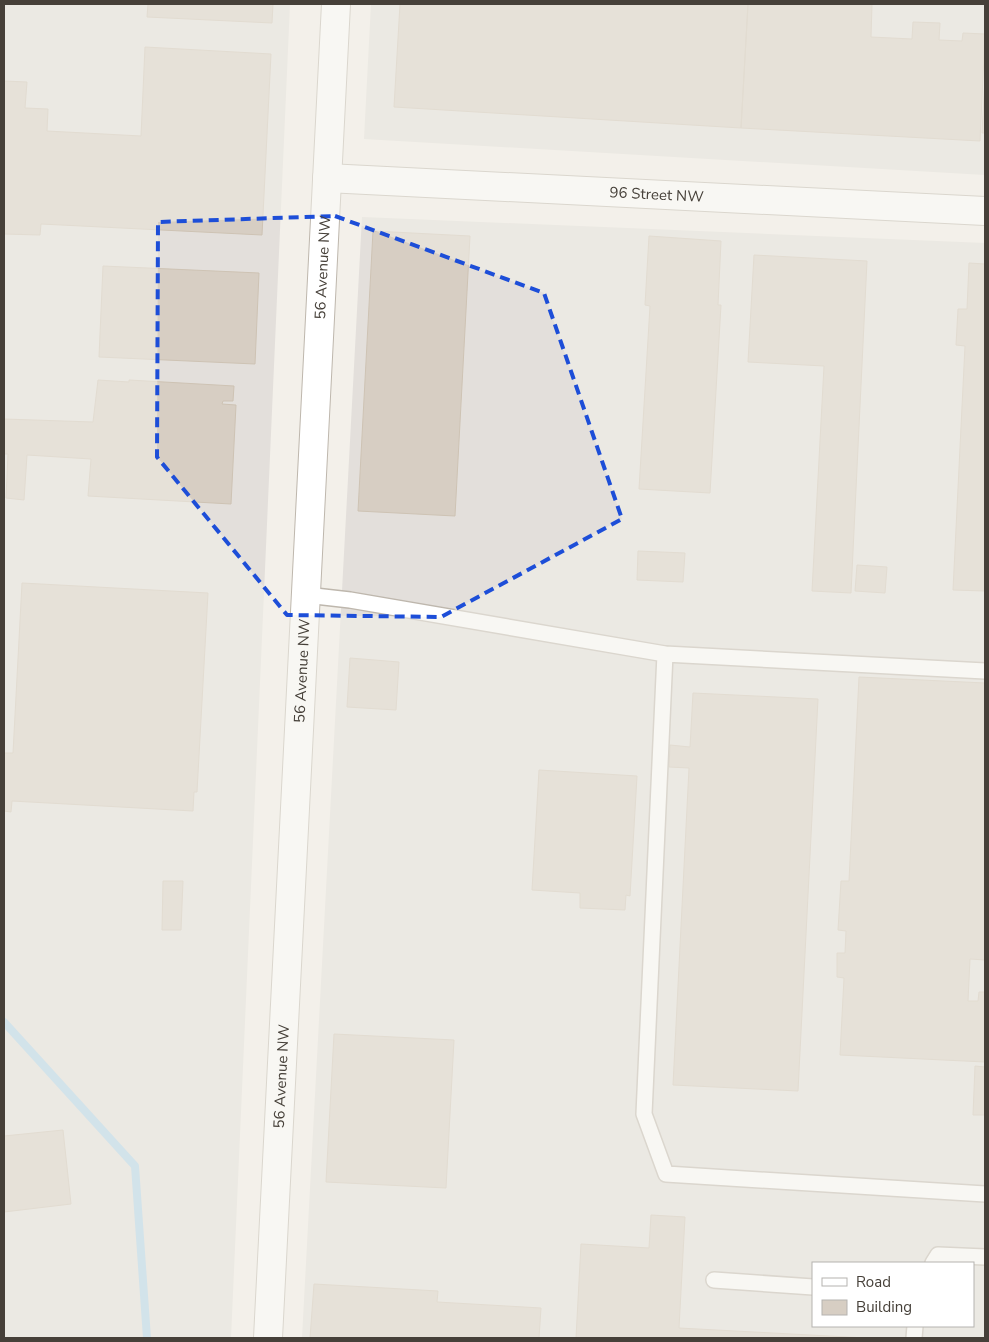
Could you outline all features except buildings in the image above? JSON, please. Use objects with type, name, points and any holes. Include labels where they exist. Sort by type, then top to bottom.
[{"type":"street","name":"56 Avenue NW","points":[[268,1338],[336,4]]},
{"type":"street","name":"96 Street NW","points":[[327,178],[985,211]]},
{"type":"lane","points":[[306,595],[360,602],[665,654],[985,671]]},
{"type":"lane","points":[[665,654],[644,1114],[666,1174],[985,1194]]},
{"type":"lane","points":[[934,1262],[938,1255],[985,1257]]},
{"type":"lane","points":[[714,1280],[812,1287]]},
{"type":"highlighted area","points":[[335,216],[544,293],[622,519],[441,617],[287,615],[157,457],[158,222]]},
{"type":"shaded area","points":[[4,4],[290,4],[231,1338],[4,1338]]},
{"type":"shaded area","points":[[371,4],[985,4],[985,175],[364,139]]},
{"type":"shaded area","points":[[362,217],[985,243],[985,1338],[302,1338]]},
{"type":"waterway","points":[[4,1022],[135,1166],[147,1338]]}]
